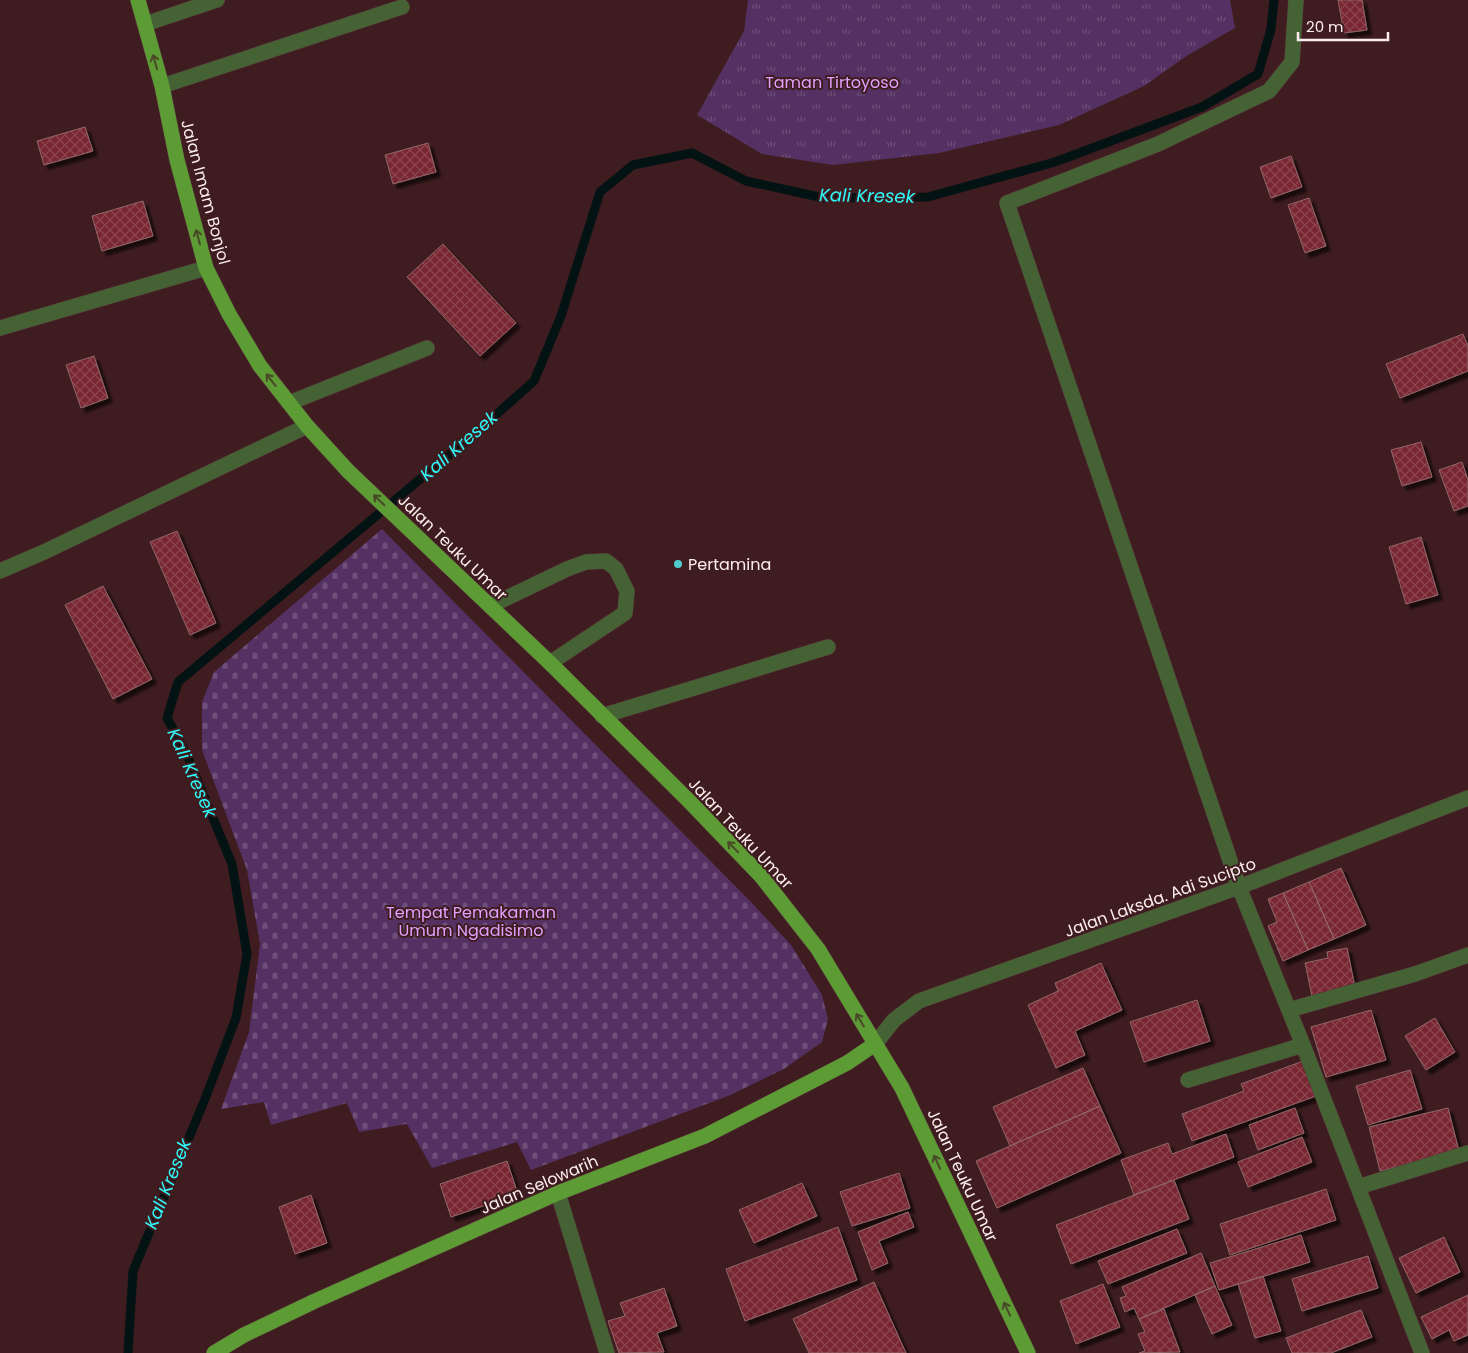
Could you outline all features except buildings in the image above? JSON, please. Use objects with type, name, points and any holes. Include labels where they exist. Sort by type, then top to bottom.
[{"type":"main road","name":"Jalan Imam Bonjol","points":[[138,0],[162,86],[177,160],[206,268],[229,314],[260,366],[307,426],[348,471]]},
{"type":"main road","name":"Jalan Teuku Umar","points":[[348,471],[550,663],[690,802],[761,876],[818,949],[902,1088],[1028,1353]]},
{"type":"main road","name":"Jalan Selowarih","points":[[214,1353],[244,1335],[315,1301],[558,1193],[705,1136],[847,1063],[874,1044]]},
{"type":"street","points":[[144,24],[217,0]]},
{"type":"street","points":[[1296,0],[1292,62],[1269,91],[1158,144],[1007,203],[1239,887],[1303,1045],[1422,1353]]},
{"type":"street","points":[[162,86],[402,7]]},
{"type":"street","points":[[0,328],[206,268]]},
{"type":"street","points":[[289,403],[427,348]]},
{"type":"street","points":[[0,571],[44,552],[307,426]]},
{"type":"street","points":[[490,606],[567,569],[586,562],[606,561],[616,569],[627,591],[625,613],[550,663]]},
{"type":"street","points":[[602,716],[828,648]]},
{"type":"street","name":"Jalan Laksda. Adi Sucipto","points":[[874,1044],[894,1020],[919,1001],[1239,887],[1468,798]]},
{"type":"street","points":[[1289,1010],[1415,974],[1468,955]]},
{"type":"street","points":[[1188,1080],[1303,1045]]},
{"type":"street","points":[[1358,1187],[1468,1153]]},
{"type":"street","points":[[558,1193],[607,1353]]},
{"type":"green space","name":"Taman Tirtoyoso","points":[[748,0],[1230,0],[1235,28],[1188,55],[1144,86],[1059,125],[939,153],[833,165],[762,154],[697,115],[744,31]]},
{"type":"green space","name":"Tempat Pemakaman Umum Ngadisimo","points":[[382,529],[752,903],[791,945],[822,995],[828,1019],[822,1042],[784,1069],[728,1096],[531,1170],[517,1142],[432,1168],[407,1124],[359,1132],[347,1103],[271,1125],[264,1102],[221,1109],[249,1032],[260,944],[247,870],[202,750],[202,702],[214,672]]},
{"type":"waterway","name":"Kali Kresek","points":[[128,1353],[133,1271],[203,1104],[236,1018],[247,954],[232,864],[187,755],[167,718],[178,682],[481,428],[534,381],[561,316],[600,192],[633,165],[692,153],[746,181],[824,198],[928,197],[1055,162],[1202,107],[1258,74],[1271,29],[1274,0]]},
{"type":"place","name":"Pertamina","points":[[678,564]]}]
